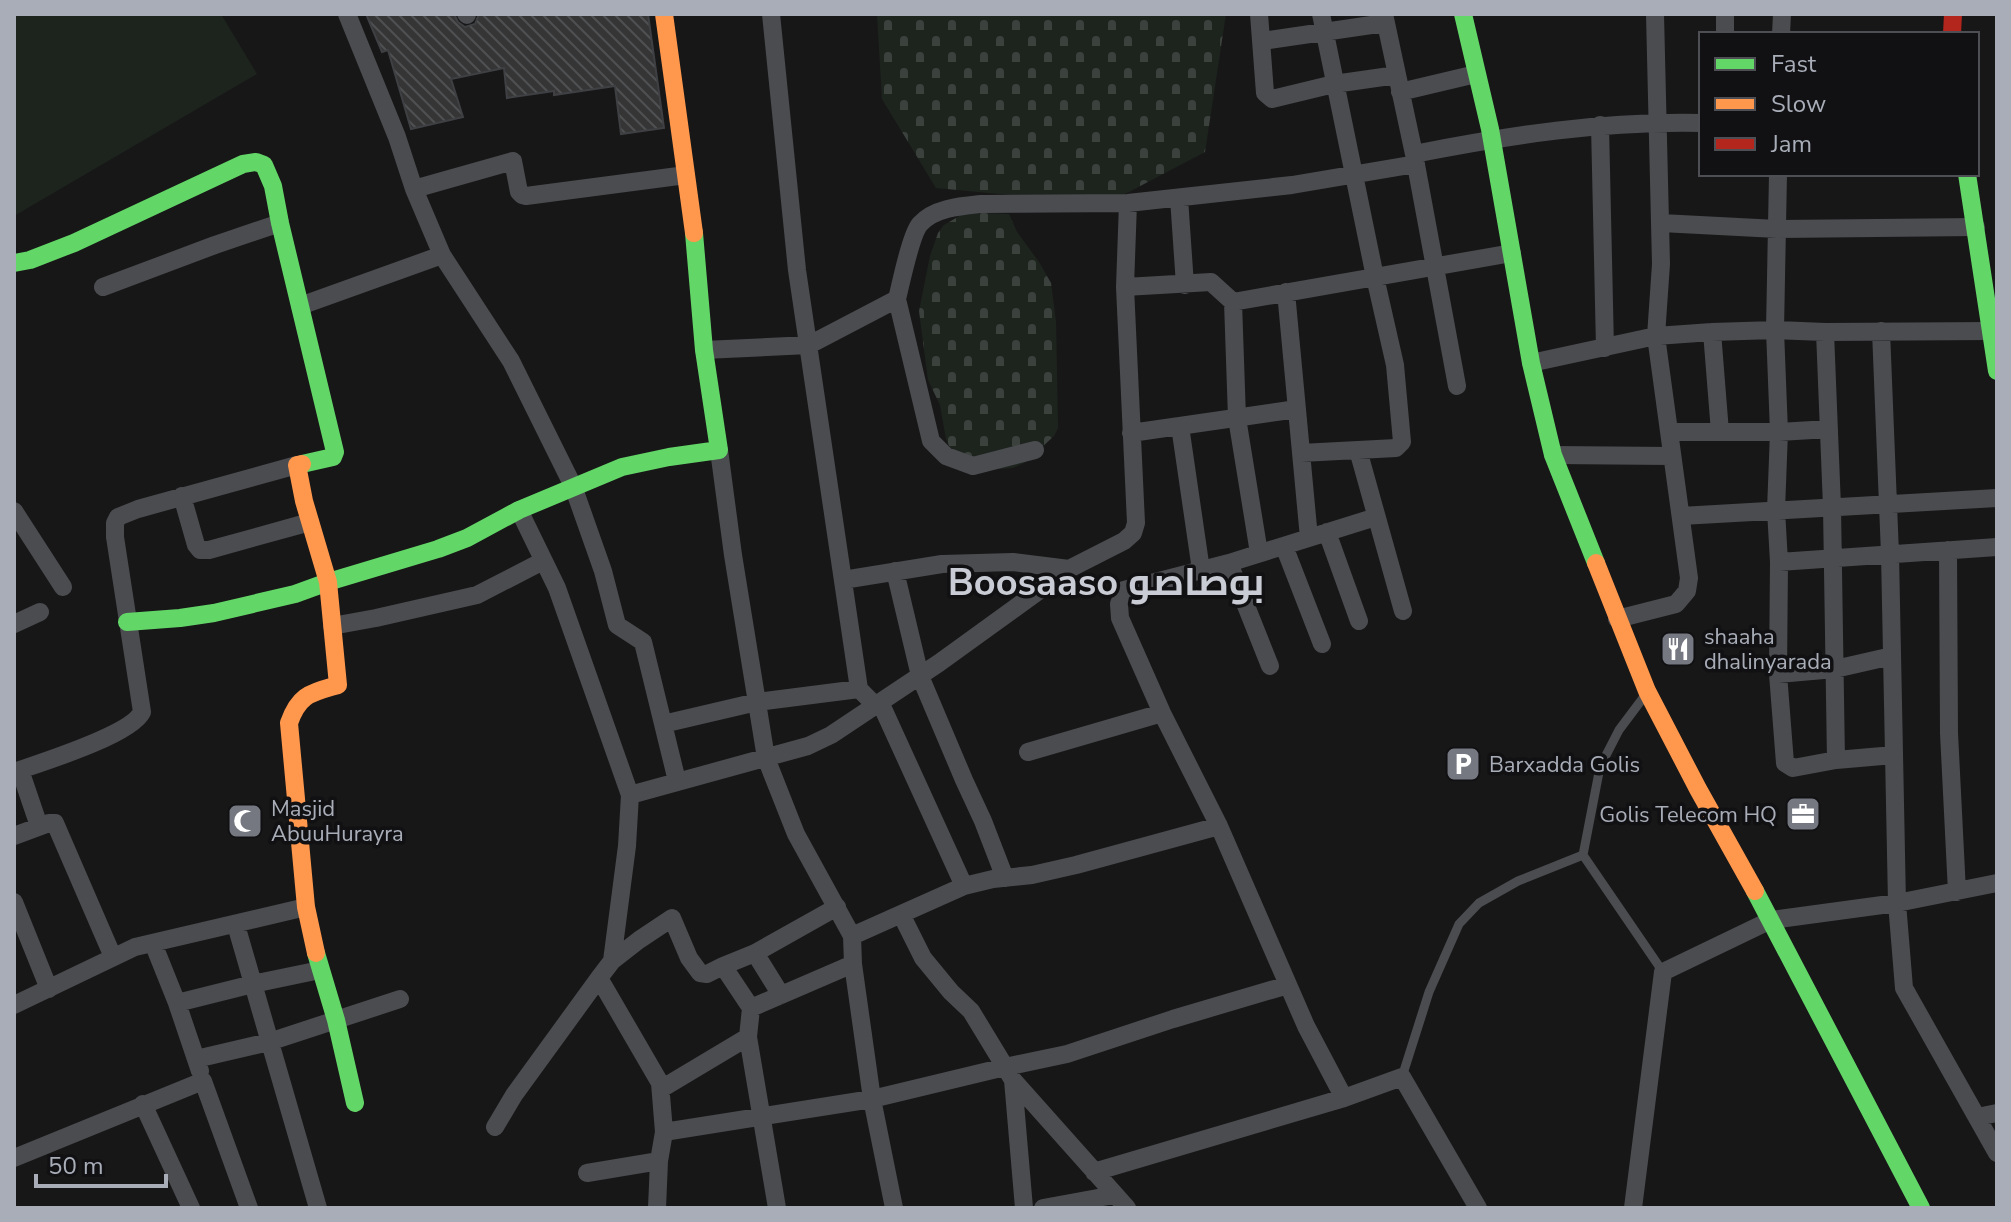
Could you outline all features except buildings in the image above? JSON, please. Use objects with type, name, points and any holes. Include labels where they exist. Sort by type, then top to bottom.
[{"type":"street","points":[[347,14],[442,255],[511,361],[573,486],[603,571],[617,625],[643,642],[677,781]]},
{"type":"street","points":[[664,14],[697,261],[704,350],[766,758],[796,834],[852,936],[853,964],[872,1099],[894,1208]]},
{"type":"street","points":[[771,14],[797,270],[859,689],[878,704],[964,886]]},
{"type":"street","points":[[1259,14],[1265,93],[1272,99],[1334,84],[1398,83],[1476,74]]},
{"type":"street","points":[[1463,14],[1491,139],[1531,363],[1553,455],[1647,691],[1921,1208]]},
{"type":"street","points":[[1617,619],[1676,604],[1687,591],[1689,578],[1656,336],[1661,223],[1655,14]]},
{"type":"street","points":[[1262,41],[1323,23],[1384,18],[1415,159],[1457,386]]},
{"type":"street","points":[[1301,453],[1396,448],[1402,442],[1395,365],[1323,23]]},
{"type":"street","points":[[1035,450],[973,466],[946,456],[931,441],[897,299],[918,226],[933,214],[981,204],[1128,203],[1292,185],[1353,174],[1491,139],[1600,125],[1699,123]]},
{"type":"street","points":[[1600,125],[1605,348]]},
{"type":"street","points":[[414,189],[513,161],[519,192],[526,196],[686,175]]},
{"type":"street","points":[[14,263],[74,243],[249,162],[264,165],[275,188],[280,223],[335,452],[333,457],[324,460],[182,496],[118,517],[115,537],[142,710],[139,718],[128,726],[90,744],[17,771],[39,826]]},
{"type":"street","points":[[1778,176],[1775,330],[1779,432],[1776,510],[1778,674],[1785,763],[1793,768],[1836,760],[1894,755]]},
{"type":"street","points":[[1967,176],[1997,371]]},
{"type":"street","points":[[1179,198],[1185,285]]},
{"type":"street","points":[[630,795],[813,745],[920,676],[1069,569],[1124,541],[1133,533],[1136,523],[1125,287],[1128,203]]},
{"type":"street","points":[[103,287],[280,223]]},
{"type":"street","points":[[1661,223],[1777,229],[1976,227]]},
{"type":"street","points":[[1233,302],[1512,253]]},
{"type":"street","points":[[300,306],[442,255]]},
{"type":"street","points":[[1125,287],[1211,282],[1233,302],[1237,418],[1259,553]]},
{"type":"street","points":[[1286,292],[1301,453],[1318,535],[1359,621]]},
{"type":"street","points":[[704,350],[809,345],[897,299]]},
{"type":"street","points":[[1881,331],[1890,554],[1897,903],[1904,988],[1997,1153]]},
{"type":"street","points":[[1531,363],[1656,336],[1712,332],[1991,331]]},
{"type":"street","points":[[1712,332],[1720,432]]},
{"type":"street","points":[[1825,332],[1832,507],[1836,760]]},
{"type":"street","points":[[1131,433],[1297,409]]},
{"type":"street","points":[[1180,426],[1201,570]]},
{"type":"street","points":[[1669,432],[1829,429]]},
{"type":"street","points":[[127,622],[214,613],[295,594],[467,538],[519,510],[622,467],[719,450]]},
{"type":"street","points":[[1358,450],[1403,611]]},
{"type":"street","points":[[1553,455],[1672,456]]},
{"type":"street","points":[[297,465],[328,582],[338,685],[300,698],[289,723],[306,907],[355,1103]]},
{"type":"street","points":[[182,496],[200,550],[310,522]]},
{"type":"street","points":[[1681,516],[1997,498]]},
{"type":"street","points":[[519,510],[557,588],[630,795],[627,846],[612,961]]},
{"type":"street","points":[[14,511],[63,587]]},
{"type":"street","points":[[1344,1098],[1306,1026],[1219,826],[1162,713],[1120,618],[1119,604],[1124,590],[1229,563],[1376,517]]},
{"type":"street","points":[[1284,546],[1322,644]]},
{"type":"street","points":[[1779,562],[1997,547]]},
{"type":"street","points":[[1948,550],[1949,733],[1957,892]]},
{"type":"street","points":[[332,626],[477,595],[543,561]]},
{"type":"street","points":[[843,580],[942,564],[1013,562],[1069,569]]},
{"type":"street","points":[[1229,563],[1270,666]]},
{"type":"street","points":[[895,571],[920,676],[1005,878]]},
{"type":"street","points":[[14,624],[40,612]]},
{"type":"street","points":[[1778,674],[1835,669],[1892,656]]},
{"type":"street","points":[[663,724],[757,702],[859,689]]},
{"type":"street","points":[[1028,752],[1162,713]]},
{"type":"street","points":[[14,836],[55,823],[113,957]]},
{"type":"street","points":[[852,936],[964,886],[1076,865],[1219,826]]},
{"type":"street","points":[[1633,1208],[1663,972],[1771,920],[1897,903],[1997,883]]},
{"type":"street","points":[[14,902],[49,989]]},
{"type":"street","points":[[14,1005],[135,947],[306,907]]},
{"type":"street","points":[[495,1127],[514,1095],[612,961],[672,918],[689,958],[700,973],[707,974],[755,953],[837,907]]},
{"type":"street","points":[[901,914],[923,958],[971,1011],[1009,1073],[1121,1201]]},
{"type":"street","points":[[236,925],[318,1208]]},
{"type":"street","points":[[153,943],[249,1208]]},
{"type":"street","points":[[755,953],[781,995]]},
{"type":"street","points":[[751,1008],[853,964]]},
{"type":"street","points":[[723,966],[751,1008],[748,1037],[777,1208]]},
{"type":"street","points":[[177,1003],[320,970]]},
{"type":"street","points":[[599,978],[660,1083],[664,1132],[657,1208]]},
{"type":"street","points":[[664,1132],[872,1099],[1009,1073],[1288,985]]},
{"type":"street","points":[[196,1059],[269,1042],[400,999]]},
{"type":"street","points":[[661,1089],[748,1037]]},
{"type":"street","points":[[1009,1073],[1024,1208]]},
{"type":"street","points":[[1094,1172],[1344,1098],[1402,1077],[1478,1208]]},
{"type":"street","points":[[14,1158],[203,1081]]},
{"type":"street","points":[[143,1104],[191,1208]]},
{"type":"street","points":[[1977,1117],[1997,1113]]},
{"type":"street","points":[[587,1173],[659,1161]]},
{"type":"street","points":[[1043,1208],[1121,1201]]},
{"type":"lane","points":[[1647,691],[1619,730],[1600,767],[1583,855],[1663,972]]},
{"type":"lane","points":[[1402,1077],[1429,992],[1459,924],[1479,903],[1518,881],[1583,855]]},
{"type":"green space","points":[[14,14],[221,14],[257,74],[14,216]]},
{"type":"green space","points":[[877,14],[1226,14],[1205,152],[1106,204],[936,188],[882,99]]},
{"type":"green space","points":[[1009,214],[1017,232],[1051,283],[1056,322],[1058,428],[1054,436],[1026,462],[1013,468],[966,465],[954,457],[946,439],[940,405],[928,380],[919,311],[938,233],[944,225],[961,215]]},
{"type":"traffic: fast","points":[[1463,14],[1490,129],[1531,363],[1553,455],[1596,563]]},
{"type":"traffic: fast","points":[[14,263],[74,243],[243,164],[256,162],[264,165],[273,186],[335,452],[333,457],[302,464]]},
{"type":"traffic: fast","points":[[1967,176],[1997,371]]},
{"type":"traffic: fast","points":[[127,622],[214,613],[295,594],[467,538],[519,510],[622,467],[719,450],[704,350],[694,233]]},
{"type":"traffic: fast","points":[[1755,891],[1921,1208]]},
{"type":"traffic: fast","points":[[316,953],[336,1020],[355,1103]]},
{"type":"traffic: slow","points":[[664,14],[694,233]]},
{"type":"traffic: slow","points":[[302,464],[297,465],[304,501],[328,582],[338,685],[307,696],[297,706],[289,723],[306,907],[316,953]]},
{"type":"traffic: slow","points":[[1596,563],[1647,691],[1755,891]]},
{"type":"traffic: jam","points":[[1952,32],[1953,14]]},
{"type":"place","name":"shaaha dhalinyarada","points":[[1678,649]]},
{"type":"place","name":"Barxadda Golis","points":[[1463,764]]},
{"type":"place","name":"Golis Telecom HQ","points":[[1803,814]]},
{"type":"place","name":"Masjid AbuuHurayra","points":[[245,821]]},
{"type":"district","name":"Boosaaso بوصاصو","points":[[1106,582]]}]
